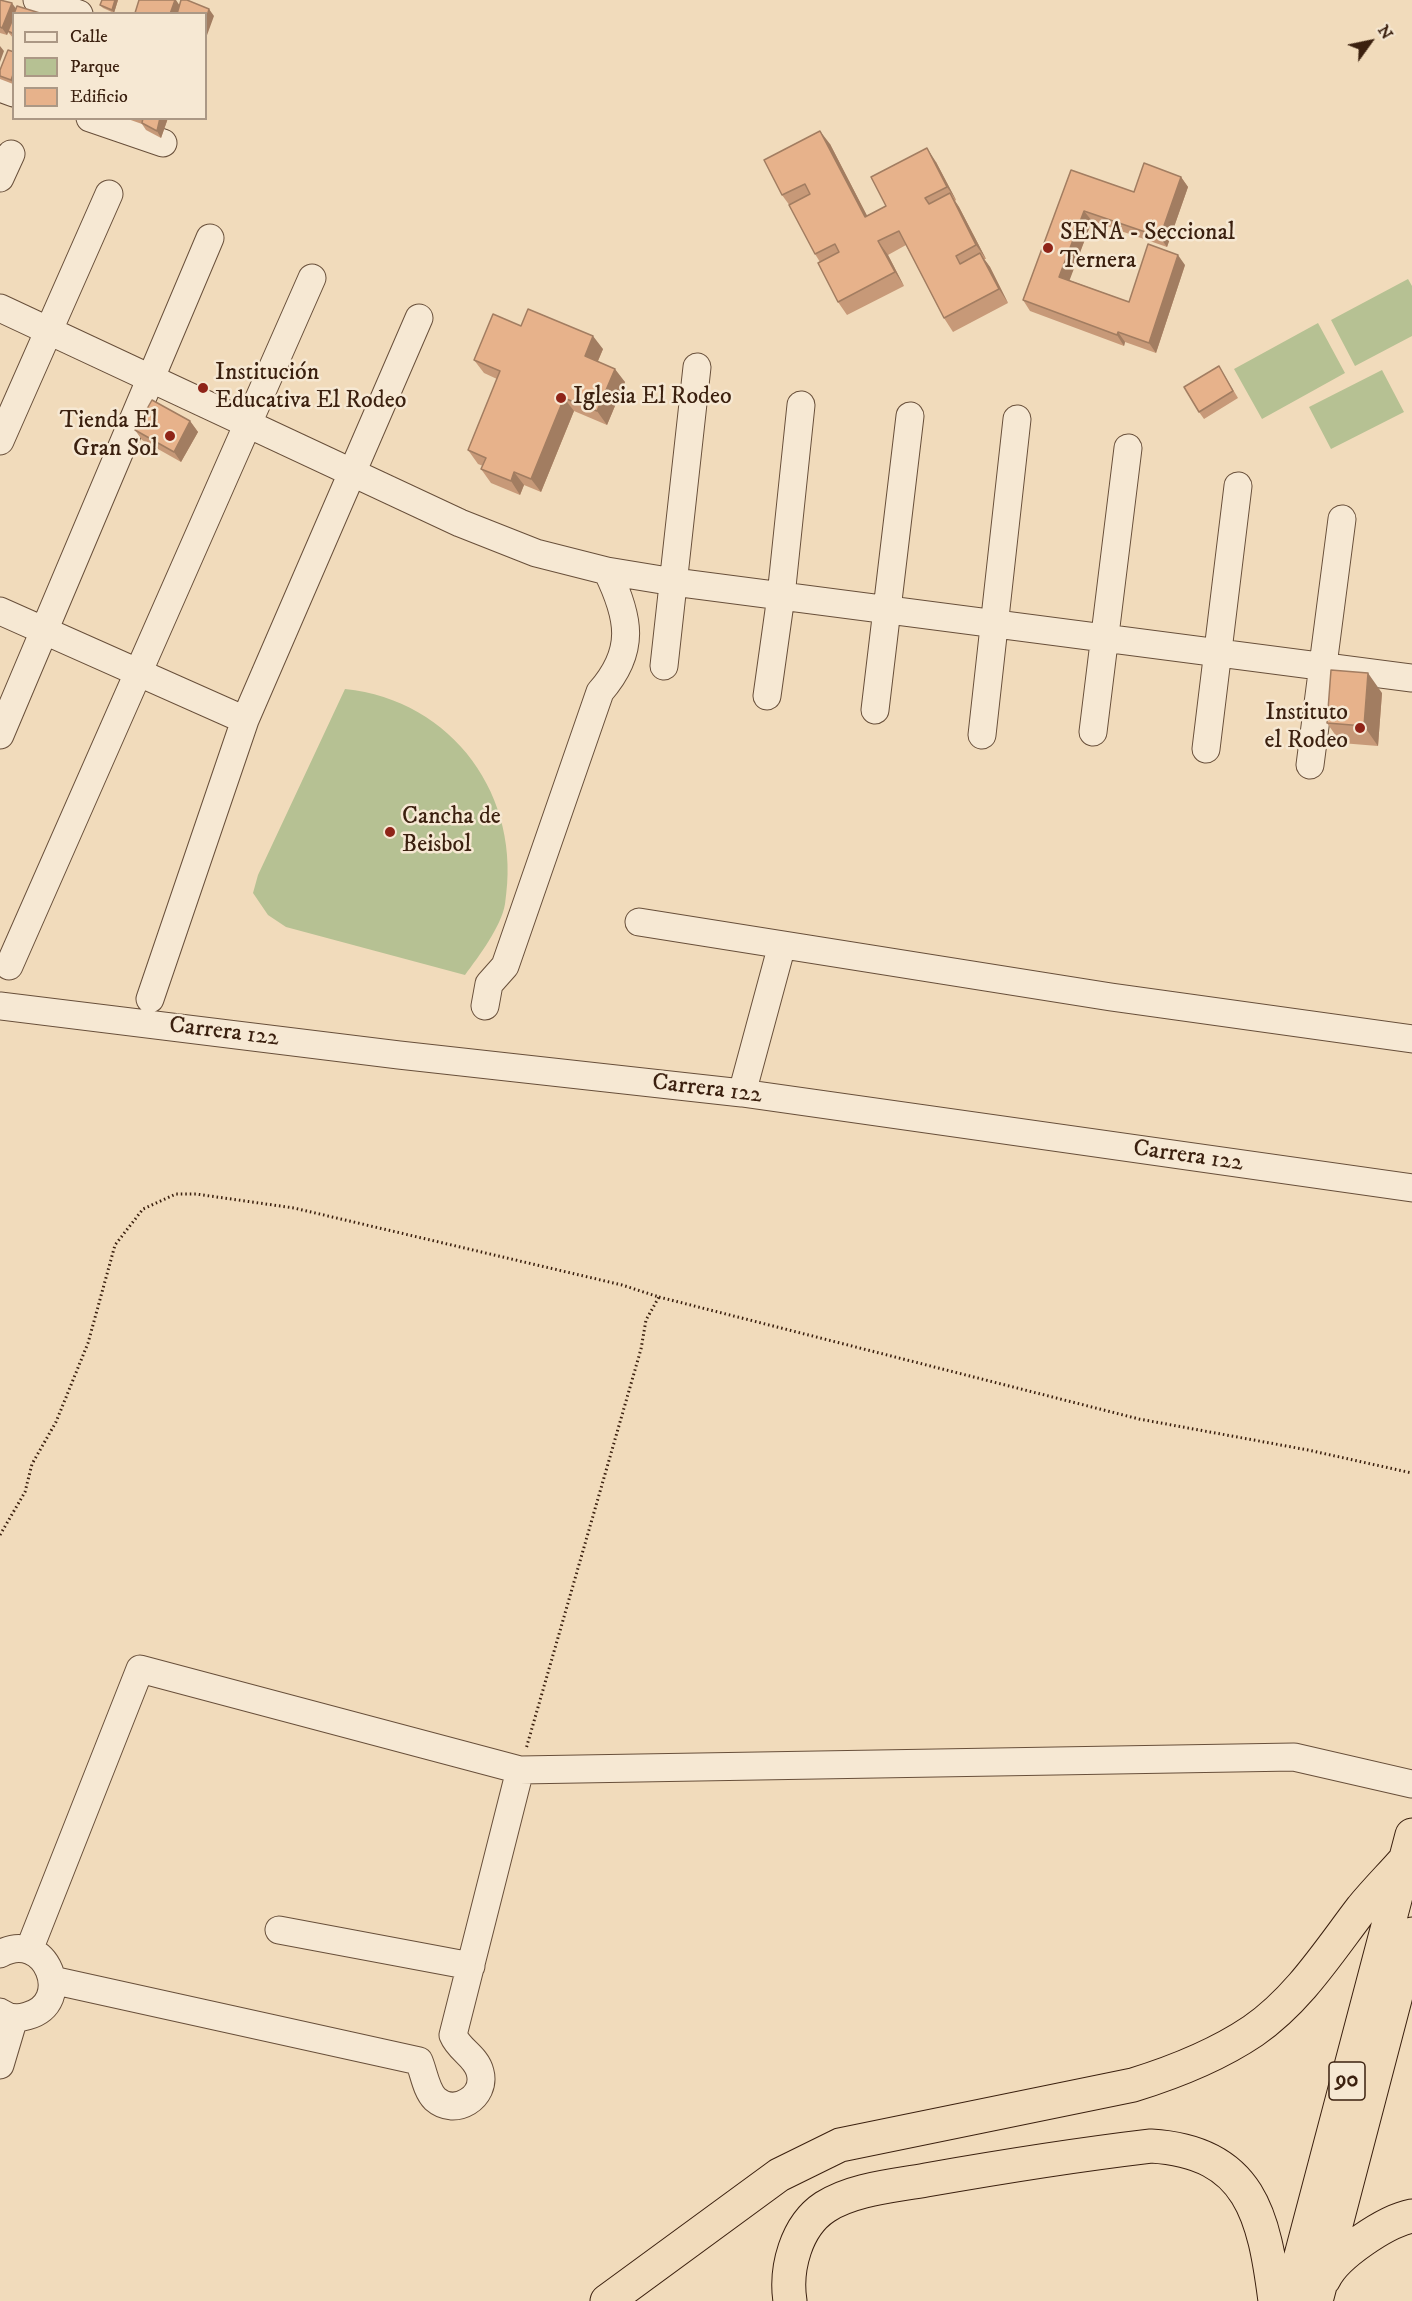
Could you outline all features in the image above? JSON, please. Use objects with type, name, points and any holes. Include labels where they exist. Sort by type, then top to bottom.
[{"type":"highway","name":"90","points":[[1307,2298],[1409,1848]]},
{"type":"highway","points":[[607,2301],[779,2175],[840,2145],[1133,2085],[1175,2072],[1213,2055],[1254,2030],[1286,2002],[1322,1963],[1409,1848]]},
{"type":"highway","name":"90","points":[[1307,2298],[1412,1934]]},
{"type":"highway","points":[[790,2301],[790,2266],[798,2241],[810,2221],[824,2208],[844,2198],[873,2190],[955,2175],[1151,2146],[1181,2148],[1210,2158],[1234,2177],[1251,2200],[1263,2229],[1271,2261],[1275,2301]]},
{"type":"highway","points":[[1307,2298],[1327,2273],[1353,2247],[1388,2226],[1412,2216]]},
{"type":"street","points":[[37,0],[73,12]]},
{"type":"street","points":[[96,120],[163,143]]},
{"type":"street","points":[[0,441],[109,194]]},
{"type":"street","points":[[0,735],[210,238]]},
{"type":"street","points":[[9,966],[312,278]]},
{"type":"street","points":[[0,308],[460,523],[536,553],[607,571],[674,582],[1412,678]]},
{"type":"street","points":[[150,999],[245,720],[419,318]]},
{"type":"street","points":[[664,666],[697,367]]},
{"type":"street","points":[[767,696],[781,596],[801,405]]},
{"type":"street","points":[[875,710],[910,416]]},
{"type":"street","points":[[982,735],[1017,419]]},
{"type":"street","points":[[1093,732],[1128,448]]},
{"type":"street","points":[[1206,749],[1238,486]]},
{"type":"street","points":[[1310,765],[1342,519]]},
{"type":"street","points":[[485,1006],[489,984],[505,966],[600,692],[616,673],[625,646],[626,624],[620,598],[607,571]]},
{"type":"street","points":[[0,611],[245,720]]},
{"type":"street","points":[[639,922],[1111,997],[1412,1039]]},
{"type":"street","points":[[742,1093],[782,945]]},
{"type":"street","name":"Carrera 122","points":[[0,1006],[399,1055],[742,1093],[1412,1188]]},
{"type":"street","points":[[28,1950],[140,1669],[520,1770],[1294,1757],[1412,1784]]},
{"type":"street","points":[[52,1980],[419,2061],[442,2048],[453,2035],[520,1770]]},
{"type":"street","points":[[279,1930],[471,1966]]},
{"type":"street","points":[[0,1954],[11,1949],[28,1950],[43,1960],[52,1980],[50,1995],[41,2009],[34,2014],[7,2015],[0,2065]]},
{"type":"street","points":[[419,2061],[435,2099],[453,2106],[471,2100],[481,2083],[480,2069],[457,2043],[453,2035]]},
{"type":"path","points":[[0,1535],[25,1492],[32,1464],[56,1422],[88,1343],[115,1245],[143,1209],[176,1194],[196,1194],[294,1208],[622,1285],[659,1297],[1139,1419],[1308,1450],[1412,1473]]},
{"type":"path","points":[[520,1770],[641,1349],[646,1320],[659,1297]]},
{"type":"green space","points":[[1408,279],[1412,286],[1412,336],[1355,366],[1331,320]]},
{"type":"green space","points":[[1318,323],[1345,373],[1262,419],[1234,369]]},
{"type":"green space","points":[[1382,370],[1404,412],[1331,449],[1309,407]]},
{"type":"green space","name":"Cancha de Beisbol","points":[[345,689],[384,697],[418,712],[448,734],[472,760],[491,792],[503,827],[508,864],[505,904],[494,932],[465,975],[286,927],[268,915],[253,893],[258,875]]},
{"type":"building","points":[[0,0],[12,3],[2,28],[0,27]]},
{"type":"building","points":[[102,0],[115,0],[112,10],[100,5]]},
{"type":"building","points":[[139,0],[175,0],[171,12],[135,12]]},
{"type":"building","points":[[181,0],[187,0],[209,9],[207,16],[207,12],[178,12]]},
{"type":"building","points":[[17,6],[36,12],[15,12]]},
{"type":"building","points":[[12,21],[12,33],[8,31]]},
{"type":"building","points":[[8,50],[12,51],[11,80],[0,76]]},
{"type":"building","points":[[143,120],[160,120],[157,131],[142,123]]},
{"type":"building","points":[[820,131],[865,217],[886,206],[871,177],[927,148],[947,187],[925,198],[929,204],[950,193],[976,245],[956,256],[960,264],[980,253],[999,289],[944,318],[899,231],[878,241],[895,272],[838,302],[818,263],[839,252],[835,244],[815,254],[789,205],[810,194],[805,184],[782,195],[764,160]]},
{"type":"building","points":[[1144,163],[1181,177],[1160,237],[1084,211],[1059,277],[1129,302],[1148,244],[1178,255],[1149,343],[1118,332],[1117,335],[1023,300],[1071,170],[1134,192]]},
{"type":"building","name":"Iglesia El Rodeo","points":[[528,309],[593,336],[585,356],[615,369],[597,411],[564,398],[531,479],[514,472],[511,481],[481,469],[486,458],[468,450],[500,371],[474,360],[493,314],[521,326]]},
{"type":"building","points":[[1219,366],[1233,391],[1199,412],[1184,387]]},
{"type":"building","name":"Tienda El Gran Sol","points":[[152,400],[190,421],[174,452],[135,430]]},
{"type":"building","points":[[1331,670],[1368,673],[1364,726],[1327,723]]},
{"type":"place","name":"SENA - Seccional Ternera","points":[[1048,248]]},
{"type":"place","name":"Institución Educativa El Rodeo","points":[[203,388]]},
{"type":"place","name":"Iglesia El Rodeo","points":[[561,398]]},
{"type":"place","name":"Tienda El Gran Sol","points":[[170,436]]},
{"type":"place","name":"Instituto el Rodeo","points":[[1360,728]]},
{"type":"place","name":"Cancha de Beisbol","points":[[390,832]]}]
